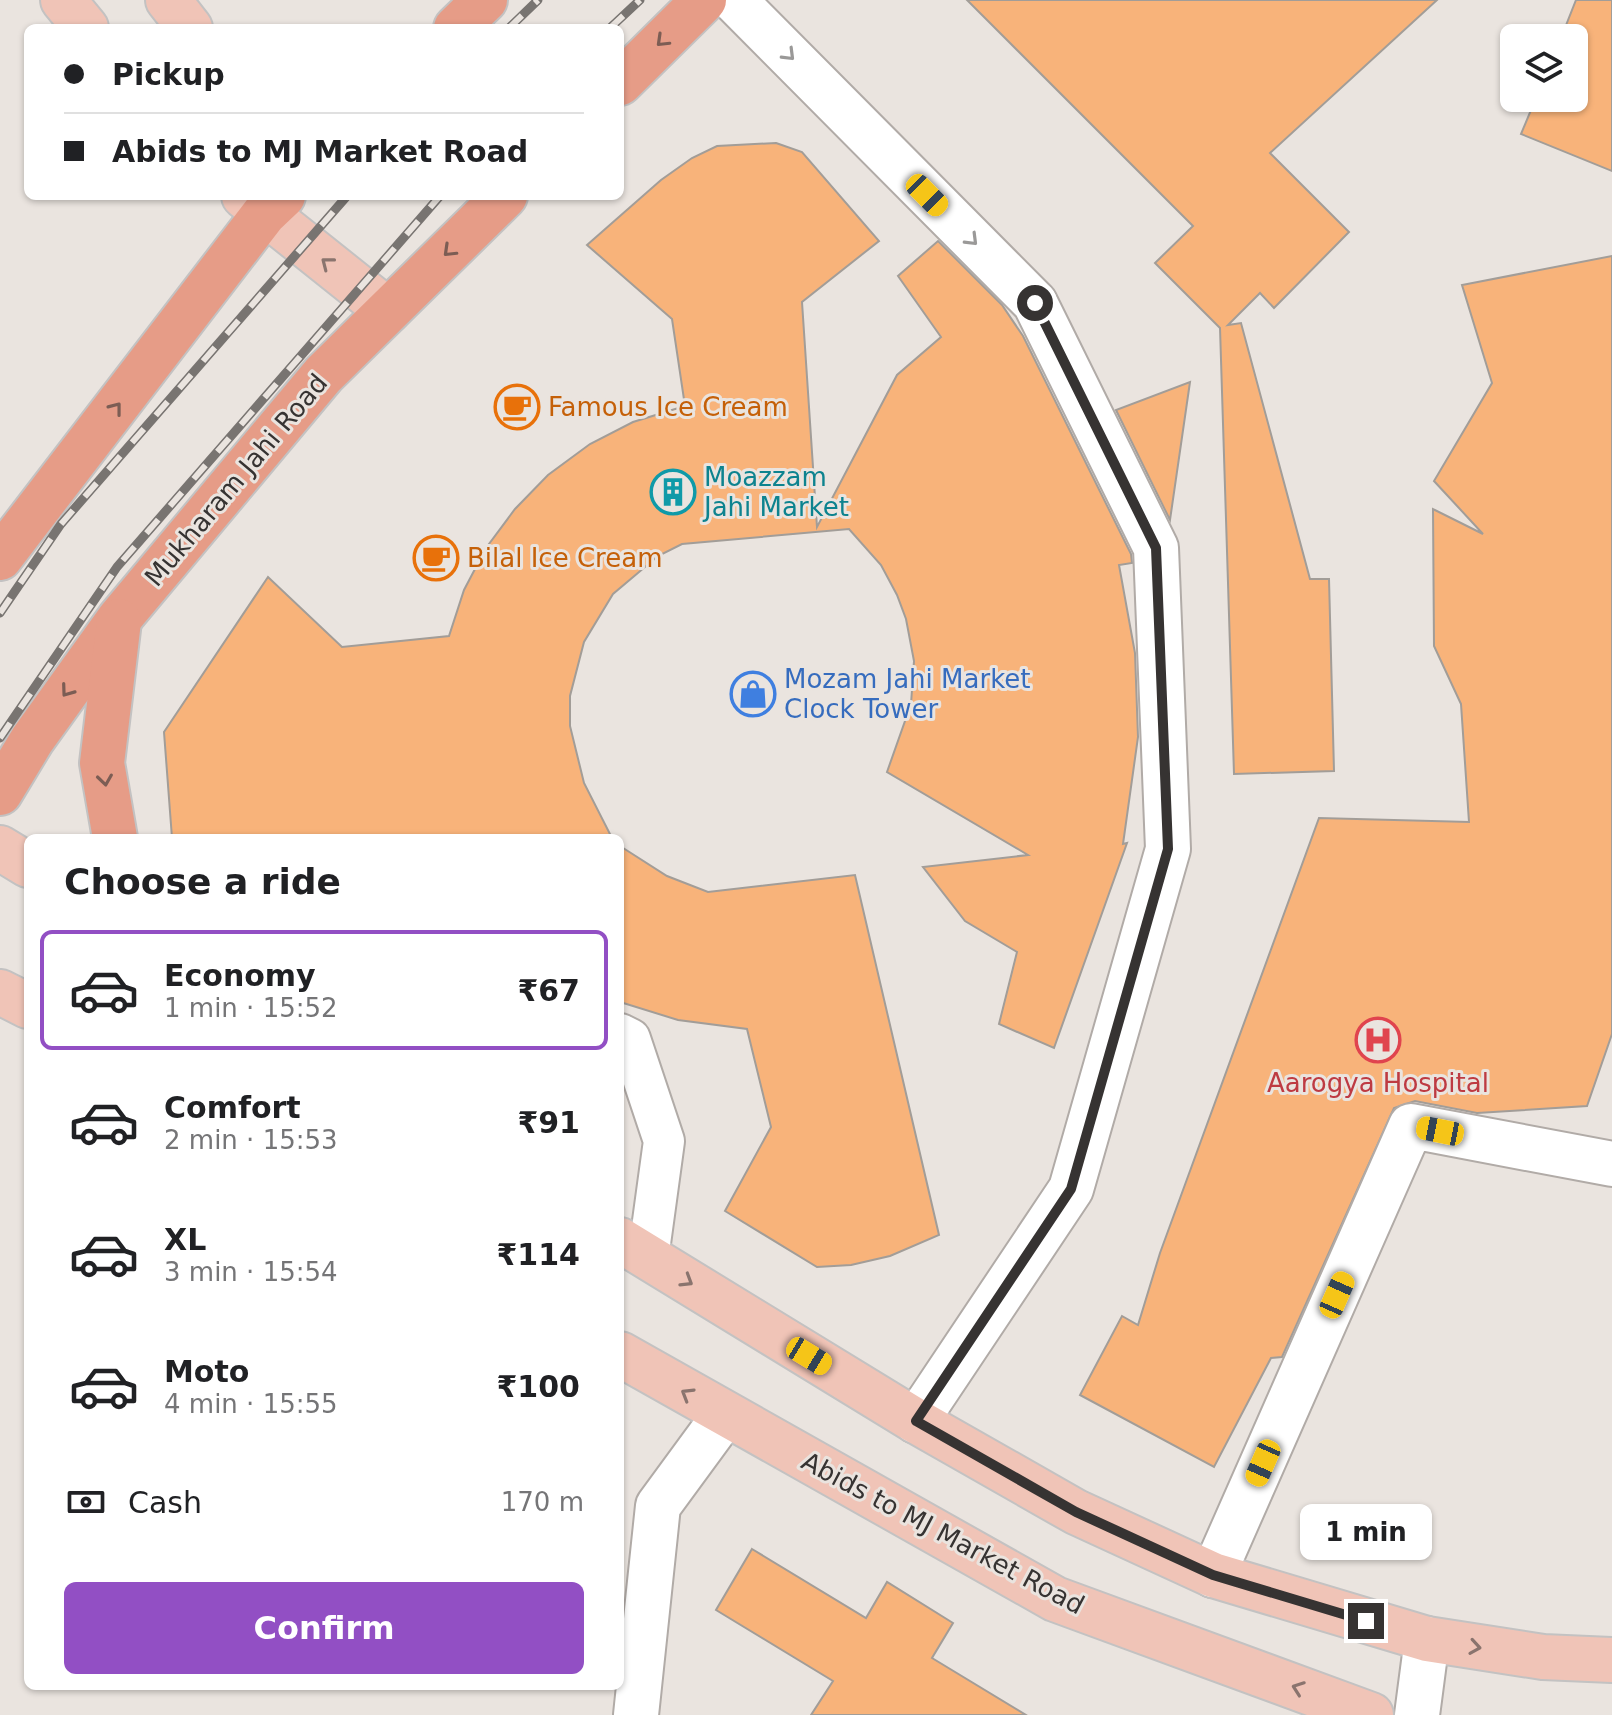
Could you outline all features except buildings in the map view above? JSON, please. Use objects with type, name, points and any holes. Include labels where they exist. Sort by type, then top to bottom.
[{"type":"highway","points":[[460,24],[485,0]]},
{"type":"highway","points":[[624,79],[704,0]]},
{"type":"highway","name":"Mukharam Jahi Road","points":[[0,793],[32,740],[119,619],[323,375],[501,200]]},
{"type":"highway","points":[[0,558],[264,202]]},
{"type":"highway","points":[[0,504],[80,454]]},
{"type":"highway","points":[[114,834],[102,763],[119,619]]},
{"type":"main road","points":[[63,0],[83,24]]},
{"type":"main road","points":[[168,0],[187,24]]},
{"type":"main road","points":[[264,202],[388,311]]},
{"type":"main road","points":[[0,848],[24,863]]},
{"type":"main road","points":[[0,992],[24,1004]]},
{"type":"main road","points":[[634,1249],[916,1421],[1076,1512],[1213,1575],[1427,1639],[1543,1657],[1612,1660]]},
{"type":"main road","name":"Abids to MJ Market Road","points":[[624,1356],[724,1416],[1055,1599],[1371,1715]]},
{"type":"street","points":[[734,0],[1035,303],[1156,548],[1168,849],[1071,1189],[916,1421]]},
{"type":"street","points":[[1213,1575],[1411,1126],[1612,1164]]},
{"type":"street","points":[[636,1715],[658,1506],[724,1416]]},
{"type":"street","points":[[1417,1715],[1427,1639]]},
{"type":"lane","points":[[624,1036],[630,1039],[664,1141],[634,1249]]},
{"type":"railway","points":[[513,24],[538,0]]},
{"type":"railway","points":[[614,24],[640,0]]},
{"type":"railway","points":[[0,613],[61,524],[344,200]]},
{"type":"railway","points":[[0,738],[117,567],[437,200]]},
{"type":"place","name":"Famous Ice Cream","points":[[517,407]]},
{"type":"place","name":"Moazzam Jahi Market","points":[[673,492]]},
{"type":"place","name":"Bilal Ice Cream","points":[[436,558]]},
{"type":"place","name":"Mozam Jahi Market Clock Tower","points":[[753,694]]},
{"type":"place","name":"Aarogya Hospital","points":[[1378,1040]]},
{"type":"route","points":[[1035,303],[1156,548],[1168,849],[1071,1189],[916,1421],[1076,1512],[1213,1575],[1366,1621]]}]
